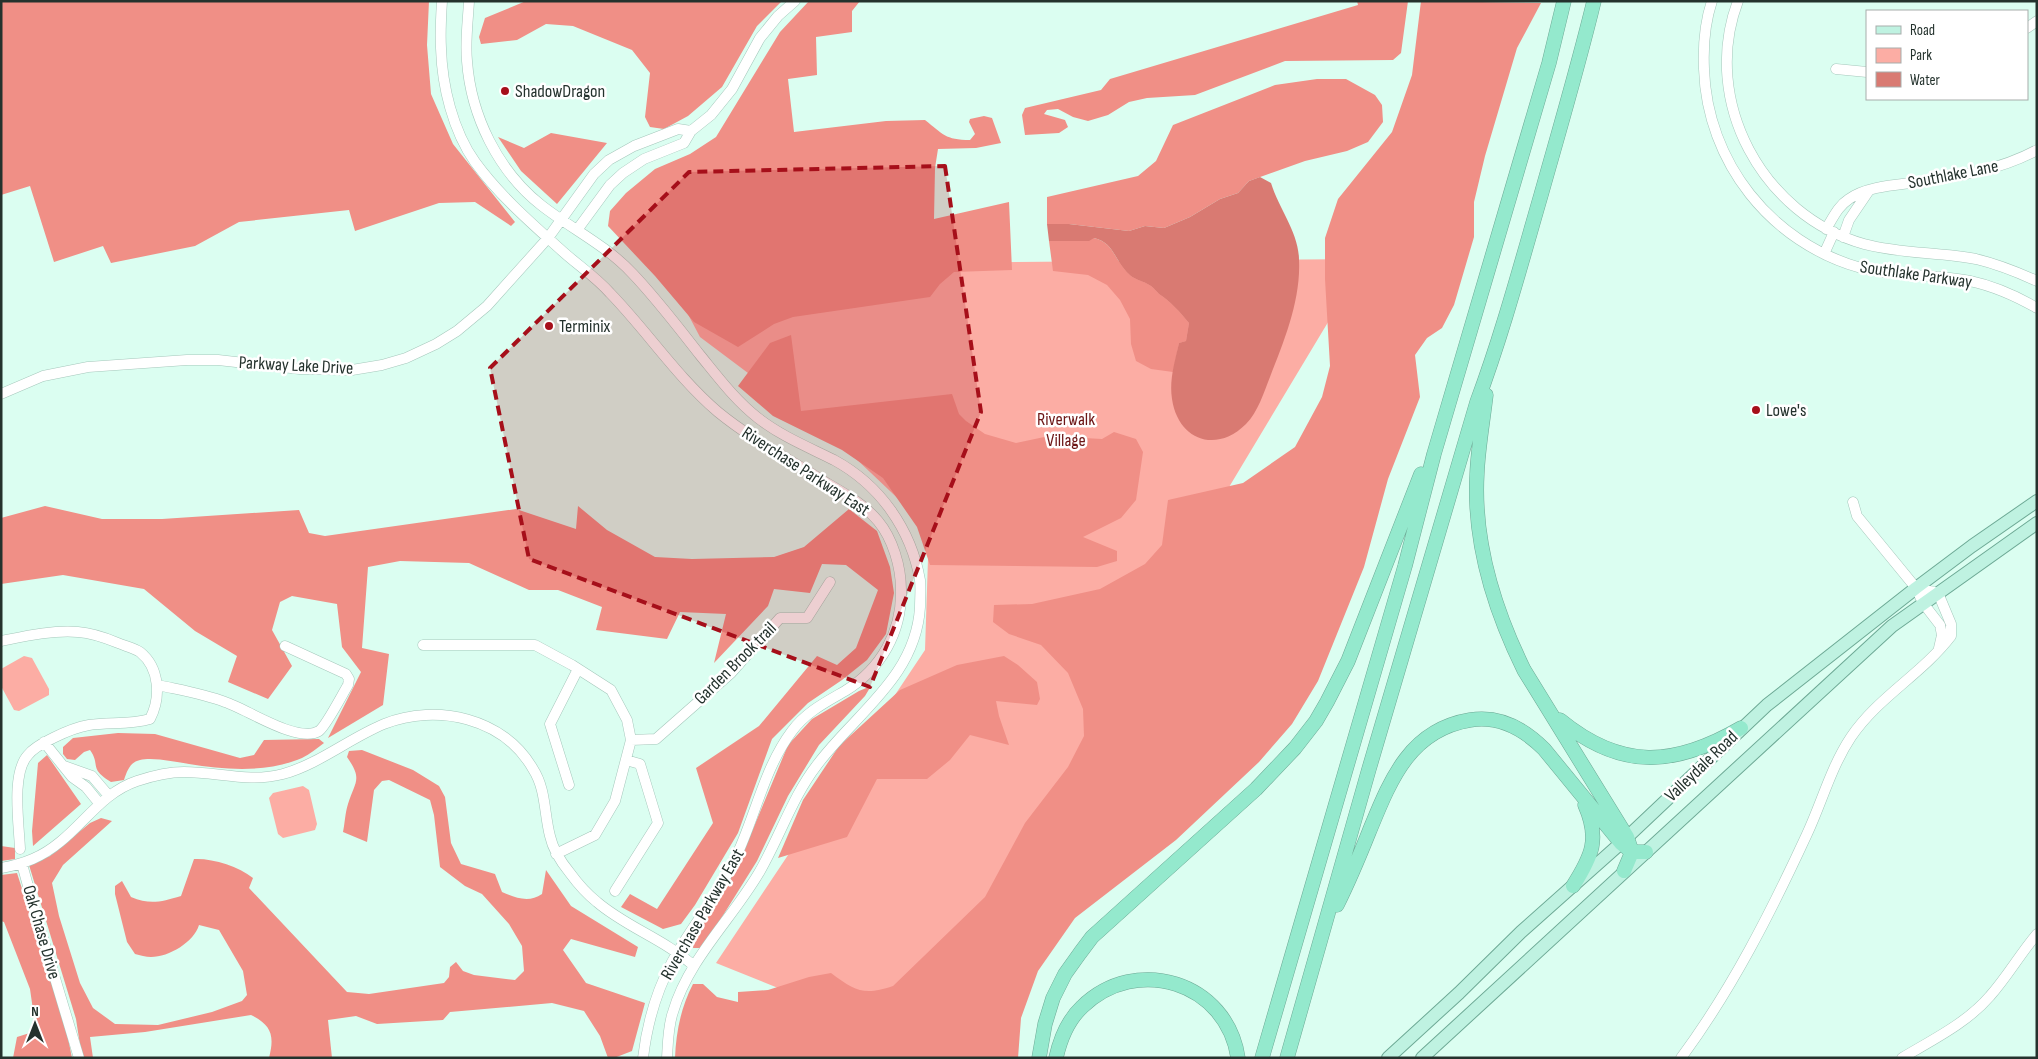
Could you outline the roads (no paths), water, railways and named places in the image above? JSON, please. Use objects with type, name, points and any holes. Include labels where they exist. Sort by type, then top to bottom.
[{"type":"highway","points":[[1262,1058],[1405,566],[1444,421],[1549,63],[1564,1]]},
{"type":"highway","points":[[1287,1058],[1369,769],[1575,76],[1594,1]]},
{"type":"highway","points":[[1489,369],[1477,475],[1478,517],[1484,561],[1497,606],[1512,646],[1524,670],[1552,714],[1627,844],[1624,871]]},
{"type":"highway","points":[[1039,1058],[1045,1024],[1053,998],[1065,974],[1092,937],[1256,789],[1295,748],[1316,721],[1338,683],[1348,661],[1426,461],[1444,421]]},
{"type":"highway","points":[[1552,714],[1590,742],[1625,755],[1643,758],[1676,755],[1699,749],[1741,728]]},
{"type":"highway","points":[[1324,927],[1349,881],[1392,778],[1412,750],[1435,731],[1449,724],[1476,718],[1504,722],[1519,728],[1544,749],[1582,797],[1627,844],[1646,852]]},
{"type":"highway","points":[[1573,886],[1588,859],[1592,847],[1591,818],[1582,797]]},
{"type":"highway","points":[[1056,1058],[1068,1025],[1080,1008],[1090,999],[1102,991],[1124,982],[1149,979],[1177,984],[1192,990],[1211,1004],[1233,1036],[1238,1058]]},
{"type":"main road","name":"Valleydale Road","points":[[1388,1058],[1573,886],[1627,844],[1741,728],[1850,638],[1972,546],[2037,501]]},
{"type":"main road","name":"Valleydale Road","points":[[1422,1058],[1892,626],[2037,523]]},
{"type":"street","name":"Riverchase Parkway East","points":[[442,1],[441,49],[443,73],[448,96],[465,144],[475,162],[490,181],[548,238],[609,291],[684,378],[718,411],[755,438],[848,496],[871,513],[881,524],[887,536],[900,574],[899,616],[886,651],[856,684],[813,710],[793,730],[779,752],[733,864],[678,952],[655,1001],[647,1030],[643,1058]]},
{"type":"street","name":"Riverchase Parkway East","points":[[469,1],[466,54],[468,76],[477,110],[485,131],[502,162],[517,182],[540,205],[629,269],[657,300],[721,382],[750,412],[782,434],[852,471],[879,494],[903,530],[919,578],[918,621],[911,648],[903,664],[887,688],[816,766],[800,792],[754,882],[686,979],[673,1012],[667,1058]]},
{"type":"street","points":[[577,230],[610,185],[623,173],[644,159],[684,143],[691,131],[712,115],[760,38],[778,16],[795,1]]},
{"type":"street","name":"Southlake Parkway","points":[[1712,1],[1704,44],[1704,82],[1712,126],[1722,151],[1739,181],[1764,212],[1791,234],[1824,254],[1845,263],[1877,271],[1983,284],[2037,308]]},
{"type":"street","name":"Southlake Parkway","points":[[1738,1],[1731,24],[1727,55],[1729,91],[1739,130],[1750,154],[1768,180],[1796,208],[1834,233],[1864,244],[1974,259],[1992,263],[2037,281]]},
{"type":"street","points":[[1836,69],[1866,72]]},
{"type":"street","name":"Parkway Lake Drive","points":[[1,394],[43,376],[88,367],[187,360],[235,361],[323,370],[352,370],[382,365],[426,349],[468,323],[503,291],[548,238],[594,174],[620,153],[678,129],[691,131]]},
{"type":"street","name":"Southlake Lane","points":[[1834,233],[1841,206],[1850,198],[1877,188],[1980,172],[2010,163],[2037,150]]},
{"type":"street","points":[[1824,254],[1834,233],[1849,220],[1868,192]]},
{"type":"street","points":[[1853,502],[1858,516],[1916,588],[1923,603],[1940,625],[1942,635],[1939,648]]},
{"type":"street","name":"Garden Brook trail","points":[[631,740],[656,739],[731,673],[780,618],[807,618],[830,582]]},
{"type":"street","points":[[1682,1058],[1708,1021],[1745,958],[1803,843],[1835,766],[1851,737],[1870,712],[1946,642],[1952,630],[1946,609],[1938,593],[1916,588]]},
{"type":"street","points":[[1,640],[34,634],[78,632],[103,637],[140,652],[150,664],[156,675],[158,685],[154,712],[150,719],[138,723],[89,725],[69,730],[44,742],[28,754],[23,762],[19,777],[20,848]]},
{"type":"street","points":[[423,645],[535,645],[611,690],[627,720],[631,740],[615,801],[595,834],[556,854]]},
{"type":"street","points":[[158,685],[209,697],[232,705],[280,727],[298,733],[311,734],[320,730],[348,685],[349,679],[346,674],[285,646]]},
{"type":"street","points":[[569,785],[550,724],[578,669]]},
{"type":"street","points":[[1,868],[22,864],[61,842],[99,803],[128,785],[164,774],[194,772],[248,778],[276,775],[307,765],[340,746],[395,720],[434,716],[460,717],[490,727],[502,734],[525,755],[534,769],[543,791],[550,837],[556,854],[583,889],[598,903],[678,952],[694,966]]},
{"type":"street","points":[[44,742],[61,764],[99,803]]},
{"type":"street","points":[[615,891],[658,823],[640,764],[626,760]]},
{"type":"street","points":[[61,764],[92,776],[109,796]]},
{"type":"street","name":"Oak Chase Drive","points":[[22,864],[79,1058]]},
{"type":"street","points":[[1902,1058],[1941,1035],[1978,1008],[1999,986],[2037,934]]},
{"type":"water","points":[[1260,177],[1271,183],[1296,240],[1299,275],[1294,305],[1286,335],[1257,408],[1250,419],[1234,433],[1223,439],[1211,440],[1200,438],[1190,433],[1182,424],[1176,413],[1171,392],[1179,343],[1186,341],[1189,323],[1175,307],[1152,287],[1128,274],[1105,243],[1094,238],[1089,241],[1049,241],[1047,224],[1069,224],[1129,231],[1145,226],[1164,228],[1190,217],[1220,199],[1238,193],[1249,181]]},
{"type":"place","name":"ShadowDragon","points":[[505,91]]},
{"type":"place","name":"Terminix","points":[[549,326]]},
{"type":"place","name":"Lowe's","points":[[1756,410]]},
{"type":"park label","name":"Riverwalk Village","points":[[1066,429]]}]
